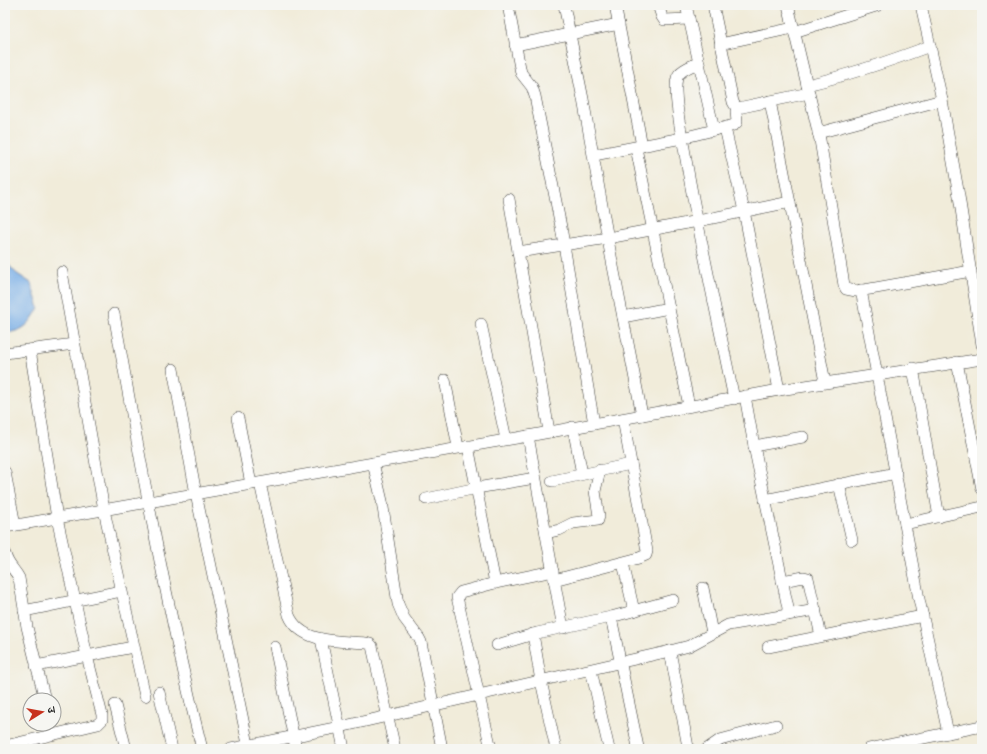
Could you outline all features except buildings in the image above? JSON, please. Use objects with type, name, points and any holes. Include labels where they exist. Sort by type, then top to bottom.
[{"type":"street","points":[[508,5],[521,73],[534,90],[564,245],[594,424]]},
{"type":"street","points":[[564,5],[594,155],[608,238],[642,415]]},
{"type":"street","points":[[615,5],[653,229],[689,406]]},
{"type":"street","points":[[658,5],[664,20],[689,19]]},
{"type":"street","points":[[686,5],[698,62],[744,211],[779,390]]},
{"type":"street","points":[[594,155],[682,138],[737,124],[737,109],[733,102],[713,5]]},
{"type":"street","points":[[788,5],[818,133],[844,285],[846,289],[850,291],[861,290],[971,270]]},
{"type":"street","points":[[720,44],[793,30],[879,5]]},
{"type":"street","points":[[921,5],[942,100],[960,196],[982,345]]},
{"type":"street","points":[[515,45],[619,24]]},
{"type":"street","points":[[737,109],[770,101],[808,89],[930,46]]},
{"type":"street","points":[[698,62],[684,70],[677,79],[678,109],[682,138],[698,222],[739,397],[754,446],[788,608],[787,615]]},
{"type":"street","points":[[818,133],[942,100]]},
{"type":"street","points":[[770,101],[825,382]]},
{"type":"street","points":[[509,199],[549,431]]},
{"type":"street","points":[[518,252],[698,222],[790,202]]},
{"type":"street","points":[[62,272],[104,510],[133,646],[146,696]]},
{"type":"street","points":[[861,290],[923,616],[948,733]]},
{"type":"street","points":[[623,317],[670,308]]},
{"type":"street","points":[[114,314],[148,502],[202,749]]},
{"type":"street","points":[[481,324],[506,439]]},
{"type":"street","points":[[5,353],[74,344]]},
{"type":"street","points":[[30,350],[57,518],[87,656],[102,715],[102,720],[98,724],[62,728]]},
{"type":"street","points":[[5,472],[10,526],[463,446],[528,436],[825,382],[982,359]]},
{"type":"street","points":[[957,362],[982,489]]},
{"type":"street","points":[[173,368],[196,494],[248,747]]},
{"type":"street","points":[[913,368],[939,517]]},
{"type":"street","points":[[445,380],[463,446],[477,488],[496,583]]},
{"type":"street","points":[[238,418],[289,615],[296,626],[307,634],[321,639],[366,643],[372,646],[395,749]]},
{"type":"street","points":[[491,749],[457,597],[461,592],[496,583],[622,563],[643,557],[646,554],[647,551],[623,419]]},
{"type":"street","points":[[572,427],[582,474]]},
{"type":"street","points":[[528,436],[563,628]]},
{"type":"street","points":[[754,446],[803,437]]},
{"type":"street","points":[[372,463],[382,501],[398,604],[404,618],[419,638],[442,749]]},
{"type":"street","points":[[552,481],[631,464]]},
{"type":"street","points":[[546,533],[559,530],[573,523],[598,520],[599,516],[595,491],[600,470]]},
{"type":"street","points":[[765,500],[896,473]]},
{"type":"street","points":[[426,499],[535,478]]},
{"type":"street","points":[[839,484],[852,540]]},
{"type":"street","points":[[905,524],[982,507]]},
{"type":"street","points":[[5,554],[9,565],[19,578],[24,611],[43,692]]},
{"type":"street","points":[[622,563],[634,612]]},
{"type":"street","points":[[782,581],[804,577],[808,578],[821,636]]},
{"type":"street","points":[[703,588],[712,633]]},
{"type":"street","points":[[24,611],[121,591]]},
{"type":"street","points":[[497,644],[533,634],[611,618],[672,600]]},
{"type":"street","points":[[231,749],[248,747],[541,682],[689,646],[731,624],[816,610]]},
{"type":"street","points":[[768,647],[923,616]]},
{"type":"street","points":[[611,618],[638,747]]},
{"type":"street","points":[[533,634],[541,682],[556,749]]},
{"type":"street","points":[[321,639],[344,749]]},
{"type":"street","points":[[36,666],[133,646]]},
{"type":"street","points":[[275,647],[296,749]]},
{"type":"street","points":[[670,651],[687,748]]},
{"type":"street","points":[[591,670],[610,749]]},
{"type":"street","points":[[159,692],[172,749]]},
{"type":"street","points":[[115,705],[126,749]]},
{"type":"street","points":[[707,749],[720,740],[776,725]]},
{"type":"street","points":[[869,749],[982,726]]},
{"type":"street","points":[[5,746],[45,732]]},
{"type":"water","points":[[5,261],[16,273],[31,283],[39,308],[26,326],[12,332],[5,333]]}]
